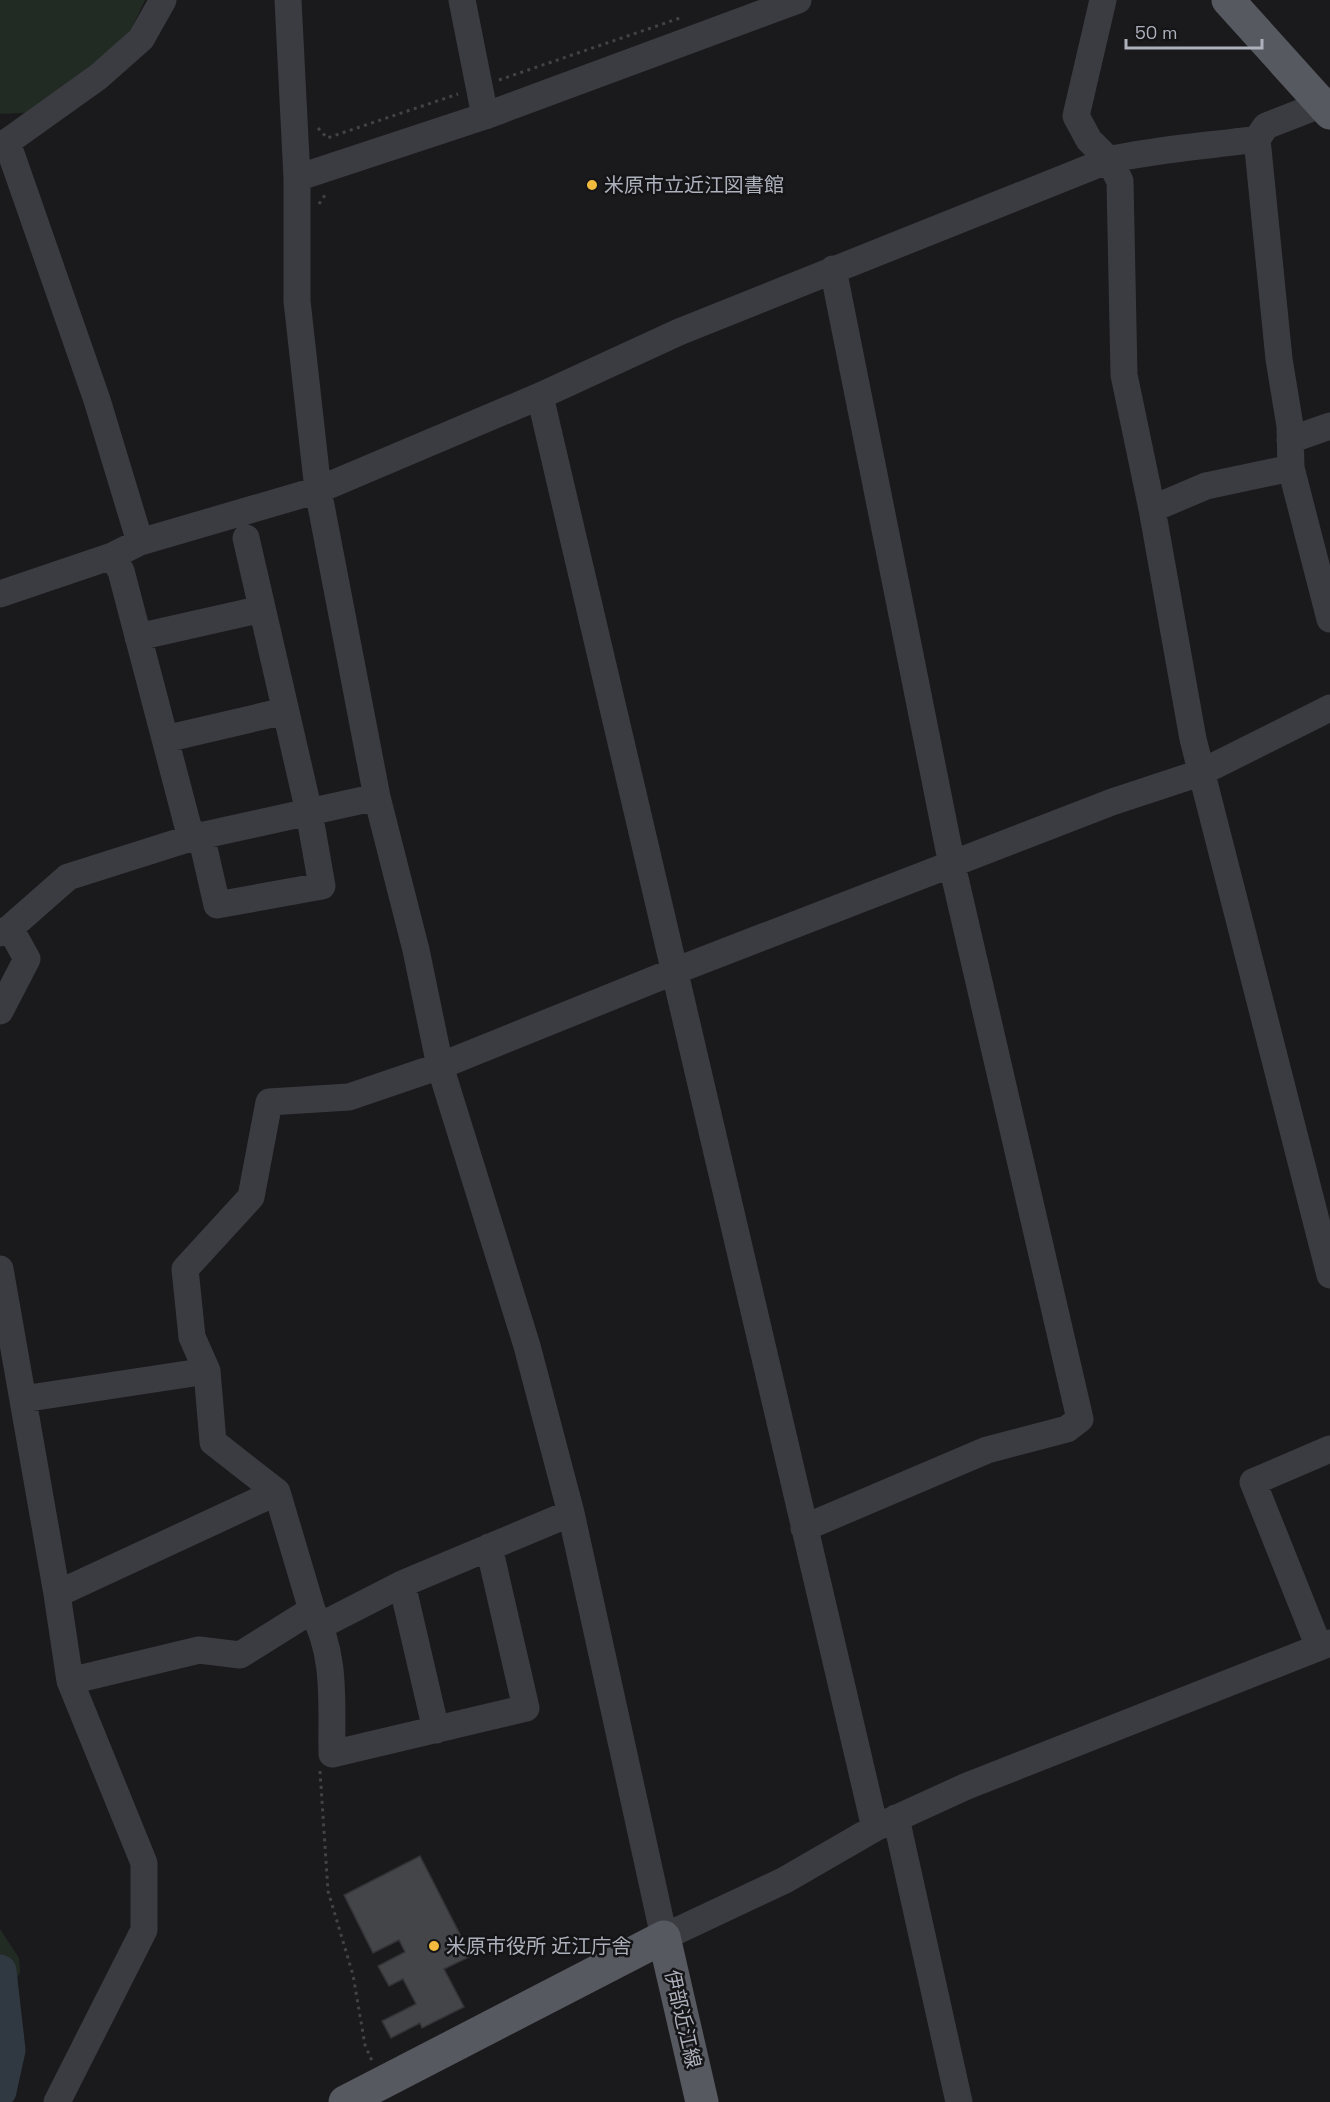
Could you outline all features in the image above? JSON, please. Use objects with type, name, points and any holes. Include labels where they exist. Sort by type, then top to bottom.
[{"type":"main road","points":[[1228,0],[1328,106]]},
{"type":"main road","points":[[345,2102],[664,1937]]},
{"type":"main road","name":"伊部近江線","points":[[664,1937],[702,2102]]},
{"type":"street","points":[[140,542],[97,400],[2,136],[33,123],[98,77],[141,39],[162,0]]},
{"type":"street","points":[[288,0],[297,177],[297,301],[318,490],[377,797],[416,950],[440,1066],[527,1346],[571,1513],[664,1937],[785,1880],[886,1823],[967,1786],[1325,1645],[1253,1482],[1330,1449]]},
{"type":"street","points":[[462,0],[485,116]]},
{"type":"street","points":[[297,177],[485,116],[798,0]]},
{"type":"street","points":[[1103,0],[1076,116],[1089,140],[1108,160],[1120,181],[1124,375],[1152,509],[1200,773],[1330,1275]]},
{"type":"street","points":[[1328,106],[1266,126],[1257,139],[1279,359],[1290,440],[1291,468],[1330,619]]},
{"type":"street","points":[[0,594],[112,556],[140,542],[318,490],[540,396],[679,332],[1108,160],[1140,153],[1197,148],[1257,139]]},
{"type":"street","points":[[804,1528],[987,1450],[1067,1429],[1080,1419],[952,865],[833,269]]},
{"type":"street","points":[[540,396],[804,1528],[886,1823],[959,2102]]},
{"type":"street","points":[[1290,440],[1330,426]]},
{"type":"street","points":[[1152,509],[1206,486],[1291,468]]},
{"type":"street","points":[[112,556],[121,571],[165,739],[217,905],[322,886],[309,812],[246,538]]},
{"type":"street","points":[[138,637],[262,609]]},
{"type":"street","points":[[489,1547],[526,1708],[332,1754],[331,1665],[277,1492],[213,1442],[207,1371],[192,1337],[185,1269],[251,1197],[269,1102],[349,1096],[440,1066],[675,971],[1112,802],[1200,773],[1330,708]]},
{"type":"street","points":[[165,739],[285,711]]},
{"type":"street","points":[[0,1011],[27,959],[5,930],[68,877],[196,836],[377,797]]},
{"type":"street","points":[[0,1269],[57,1593],[70,1681],[144,1863],[144,1930],[57,2102]]},
{"type":"street","points":[[23,1400],[207,1371]]},
{"type":"street","points":[[57,1593],[277,1492]]},
{"type":"street","points":[[70,1681],[199,1650],[240,1655],[316,1618],[571,1513]]},
{"type":"street","points":[[402,1584],[436,1730]]},
{"type":"path","points":[[496,81],[687,15]]},
{"type":"path","points":[[315,125],[327,138],[462,92]]},
{"type":"path","points":[[315,211],[331,185]]},
{"type":"path","points":[[320,1766],[328,1891],[353,1975],[365,2045],[382,2083]]},
{"type":"shaded area","points":[[0,0],[145,0],[122,49],[41,112],[0,114]]},
{"type":"shaded area","points":[[0,1929],[19,1958],[20,1972],[0,2015]]},
{"type":"building","name":"米原市役所 近江庁舎","points":[[420,1856],[471,1956],[444,1969],[464,2007],[422,2028],[420,2023],[391,2038],[382,2021],[416,2004],[403,1979],[389,1986],[378,1966],[405,1952],[399,1940],[373,1953],[344,1895]]},
{"type":"waterway","points":[[0,1971],[9,2050],[0,2091]]},
{"type":"place","name":"米原市立近江図書館","points":[[592,185]]},
{"type":"place","name":"米原市役所 近江庁舎","points":[[434,1946]]}]
